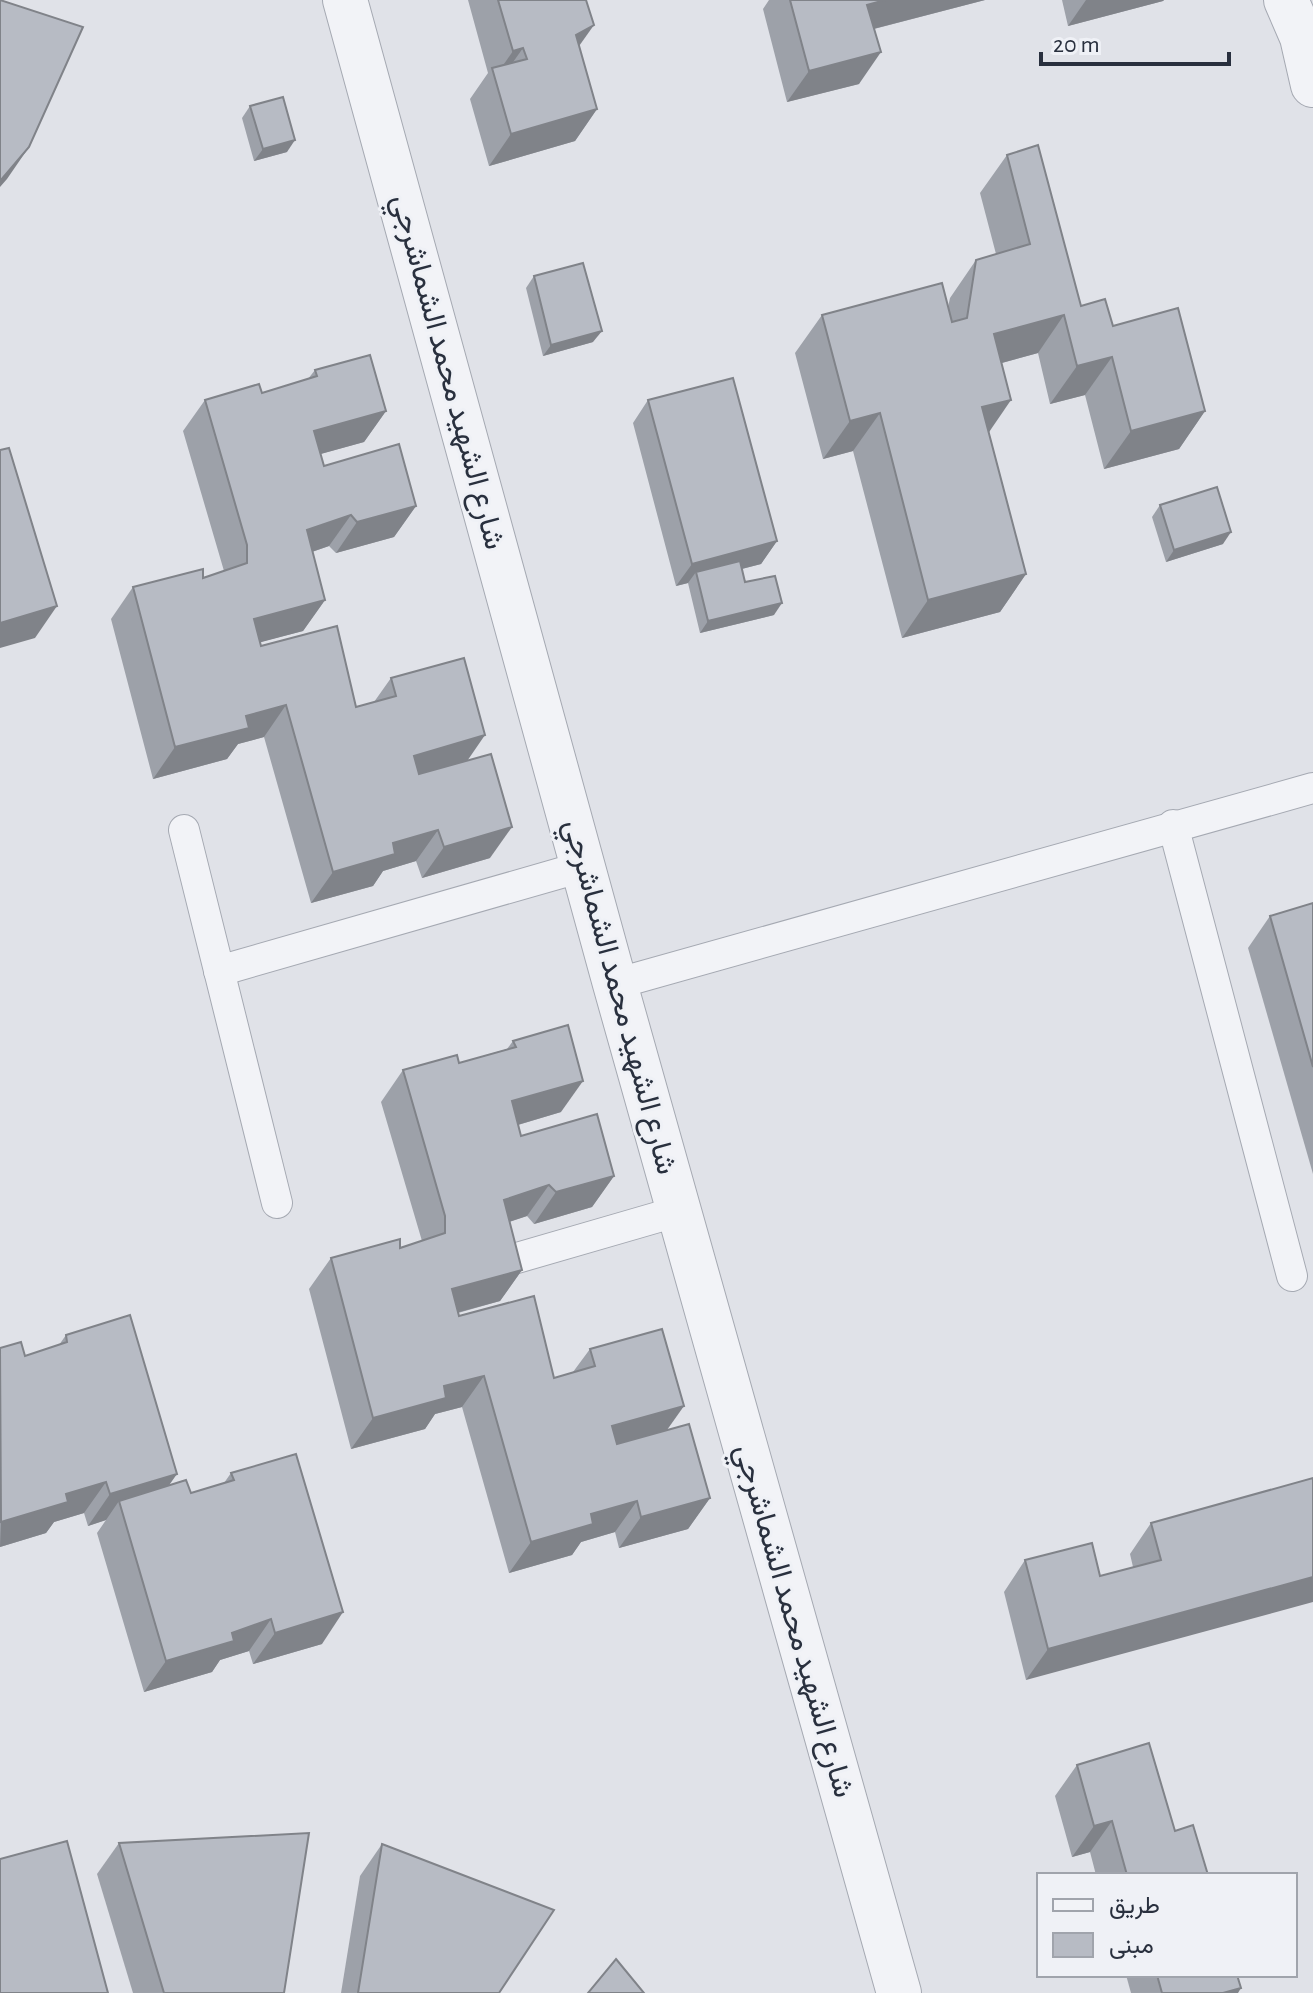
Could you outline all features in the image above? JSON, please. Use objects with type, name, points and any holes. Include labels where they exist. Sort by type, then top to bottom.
[{"type":"street","name":"شارع الشهيد محمد الشماشرجي","points":[[345,0],[615,984],[899,1993]]},
{"type":"street","points":[[1286,0],[1302,37],[1313,85]]},
{"type":"lane","points":[[615,984],[1313,788]]},
{"type":"lane","points":[[1173,825],[1292,1276]]},
{"type":"lane","points":[[184,830],[277,1203]]},
{"type":"lane","points":[[219,971],[585,866]]},
{"type":"lane","points":[[503,1262],[679,1211]]},
{"type":"building","points":[[0,0],[83,27],[29,147],[0,181]]},
{"type":"building","points":[[498,0],[586,0],[594,25],[576,35],[597,109],[511,134],[492,68],[527,59],[523,48],[513,51]]},
{"type":"building","points":[[790,0],[885,0],[867,5],[881,52],[809,71]]},
{"type":"building","points":[[283,97],[295,140],[263,149],[250,106]]},
{"type":"building","points":[[1038,145],[1081,306],[1105,299],[1113,326],[1178,308],[1205,411],[1131,431],[1112,357],[1077,366],[1064,315],[994,334],[1011,400],[982,407],[1026,574],[928,600],[880,413],[850,421],[822,315],[942,283],[952,322],[967,318],[976,260],[1030,244],[1007,155]]},
{"type":"building","points":[[583,263],[602,331],[551,345],[534,276]]},
{"type":"building","points":[[370,355],[386,411],[314,431],[324,466],[399,444],[416,506],[357,522],[351,515],[307,530],[325,600],[254,619],[261,646],[337,626],[356,707],[396,696],[391,678],[464,658],[485,735],[414,756],[419,774],[491,754],[512,827],[444,847],[438,830],[393,843],[395,854],[333,872],[286,705],[246,716],[249,728],[175,747],[133,587],[203,569],[203,578],[247,563],[247,545],[205,400],[259,384],[262,393],[317,376],[315,370]]},
{"type":"building","points":[[733,378],[777,541],[692,564],[648,400]]},
{"type":"building","points":[[9,448],[57,606],[0,623],[0,450]]},
{"type":"building","points":[[1217,487],[1231,532],[1174,550],[1160,505]]},
{"type":"building","points":[[740,561],[745,582],[775,576],[782,603],[708,621],[696,572]]},
{"type":"building","points":[[1313,903],[1313,1067],[1270,916]]},
{"type":"building","points":[[568,1025],[583,1081],[512,1101],[521,1136],[597,1114],[614,1176],[556,1192],[549,1185],[504,1200],[522,1270],[452,1289],[459,1316],[534,1296],[554,1378],[595,1366],[590,1349],[662,1329],[684,1406],[612,1426],[617,1444],[689,1424],[710,1498],[641,1517],[637,1501],[591,1514],[593,1524],[531,1542],[484,1376],[444,1386],[446,1398],[373,1418],[331,1258],[400,1239],[400,1248],[445,1233],[445,1216],[403,1070],[457,1055],[459,1063],[516,1047],[513,1041]]},
{"type":"building","points":[[130,1315],[177,1474],[110,1494],[106,1482],[66,1494],[68,1502],[1,1522],[0,1348],[21,1342],[25,1356],[67,1342],[66,1335]]},
{"type":"building","points":[[296,1454],[343,1612],[275,1633],[271,1619],[232,1633],[234,1641],[166,1661],[119,1501],[186,1480],[191,1493],[234,1480],[231,1473]]},
{"type":"building","points":[[1313,1478],[1313,1577],[1048,1649],[1025,1560],[1092,1543],[1100,1576],[1161,1560],[1151,1523]]},
{"type":"building","points":[[1149,1743],[1175,1831],[1193,1825],[1207,1873],[1126,1873],[1112,1821],[1094,1826],[1077,1765]]},
{"type":"building","points":[[309,1833],[284,1993],[164,1993],[119,1843]]},
{"type":"building","points":[[67,1841],[108,1993],[0,1993],[0,1859]]},
{"type":"building","points":[[382,1844],[554,1910],[499,1993],[358,1993]]},
{"type":"building","points":[[616,1959],[644,1993],[588,1993]]},
{"type":"building","points":[[1158,1977],[1238,1977],[1241,1988],[1223,1993],[1162,1993]]}]
